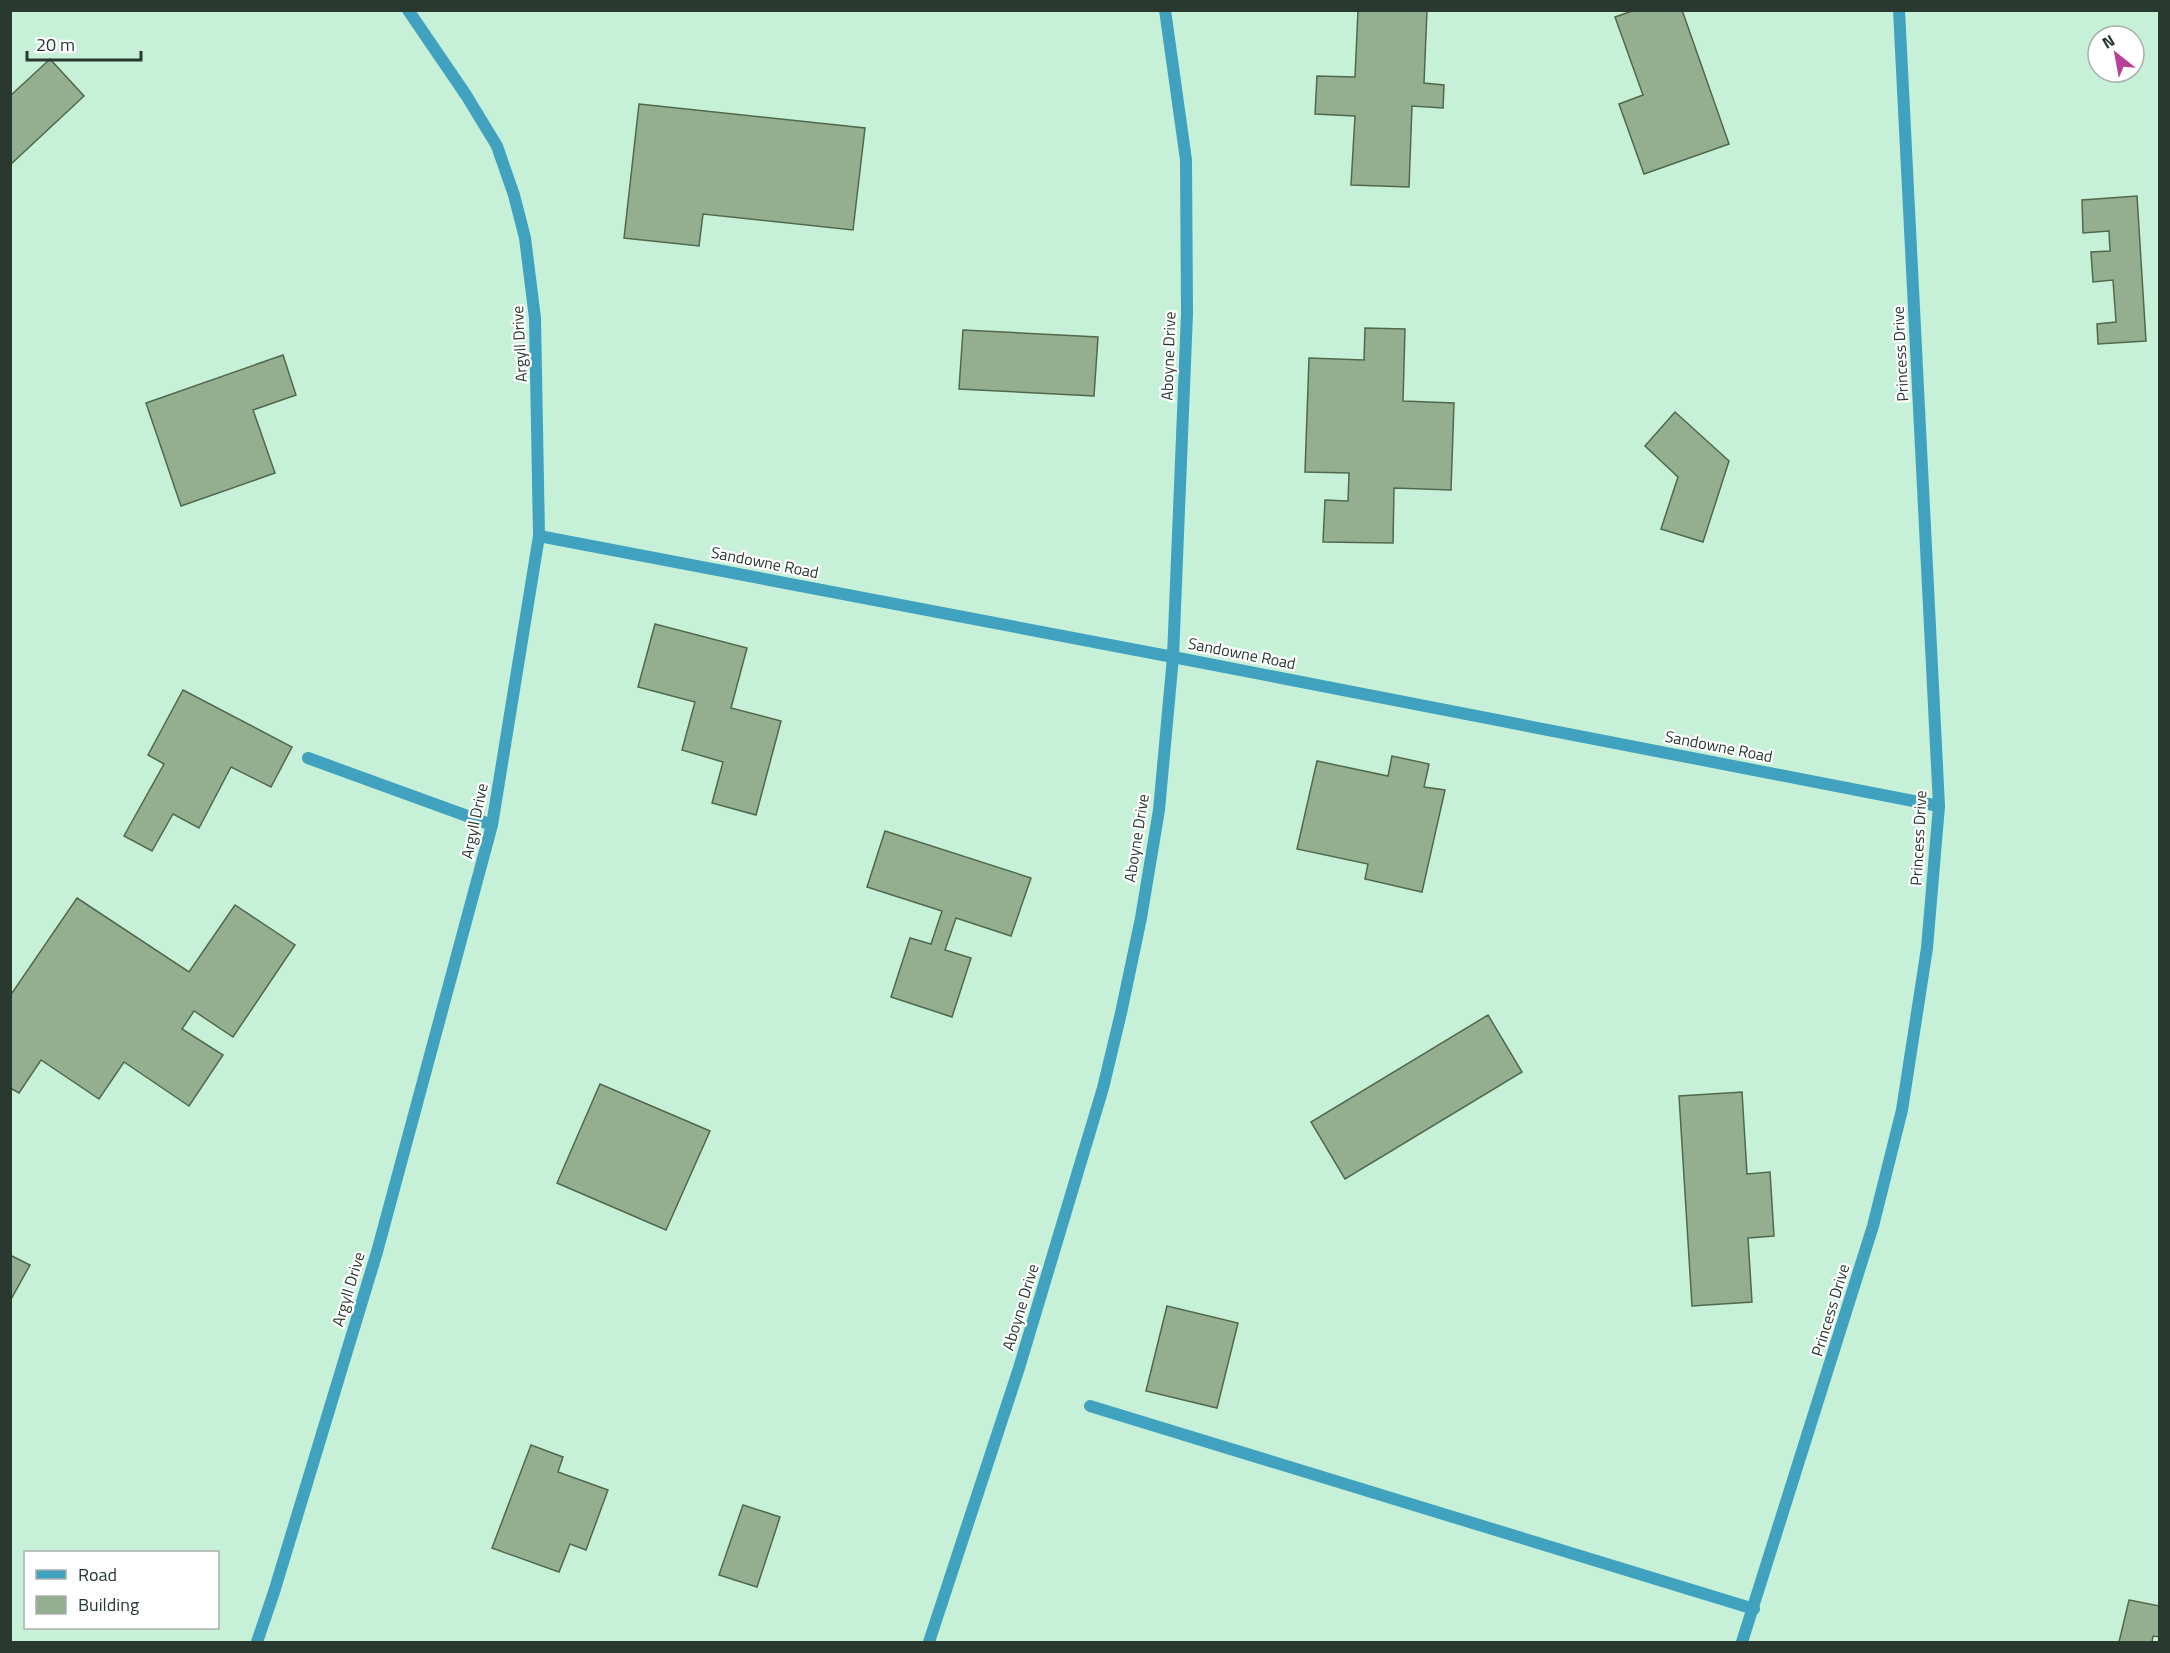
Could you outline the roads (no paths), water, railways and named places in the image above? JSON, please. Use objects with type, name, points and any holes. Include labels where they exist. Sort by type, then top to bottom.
[{"type":"street","name":"Argyll Drive","points":[[257,1642],[377,1252],[492,825],[540,536],[536,318],[525,238],[514,195],[497,146],[466,95],[408,10]]},
{"type":"street","name":"Aboyne Drive","points":[[929,1642],[1019,1368],[1103,1088],[1141,918],[1159,810],[1173,657],[1187,314],[1186,160],[1165,10]]},
{"type":"street","name":"Princess Drive","points":[[1742,1642],[1873,1226],[1902,1110],[1927,948],[1938,806],[1899,10]]},
{"type":"street","name":"Sandowne Road","points":[[540,536],[1938,806]]},
{"type":"street","points":[[309,758],[492,825]]},
{"type":"street","points":[[1090,1406],[1754,1609]]}]
